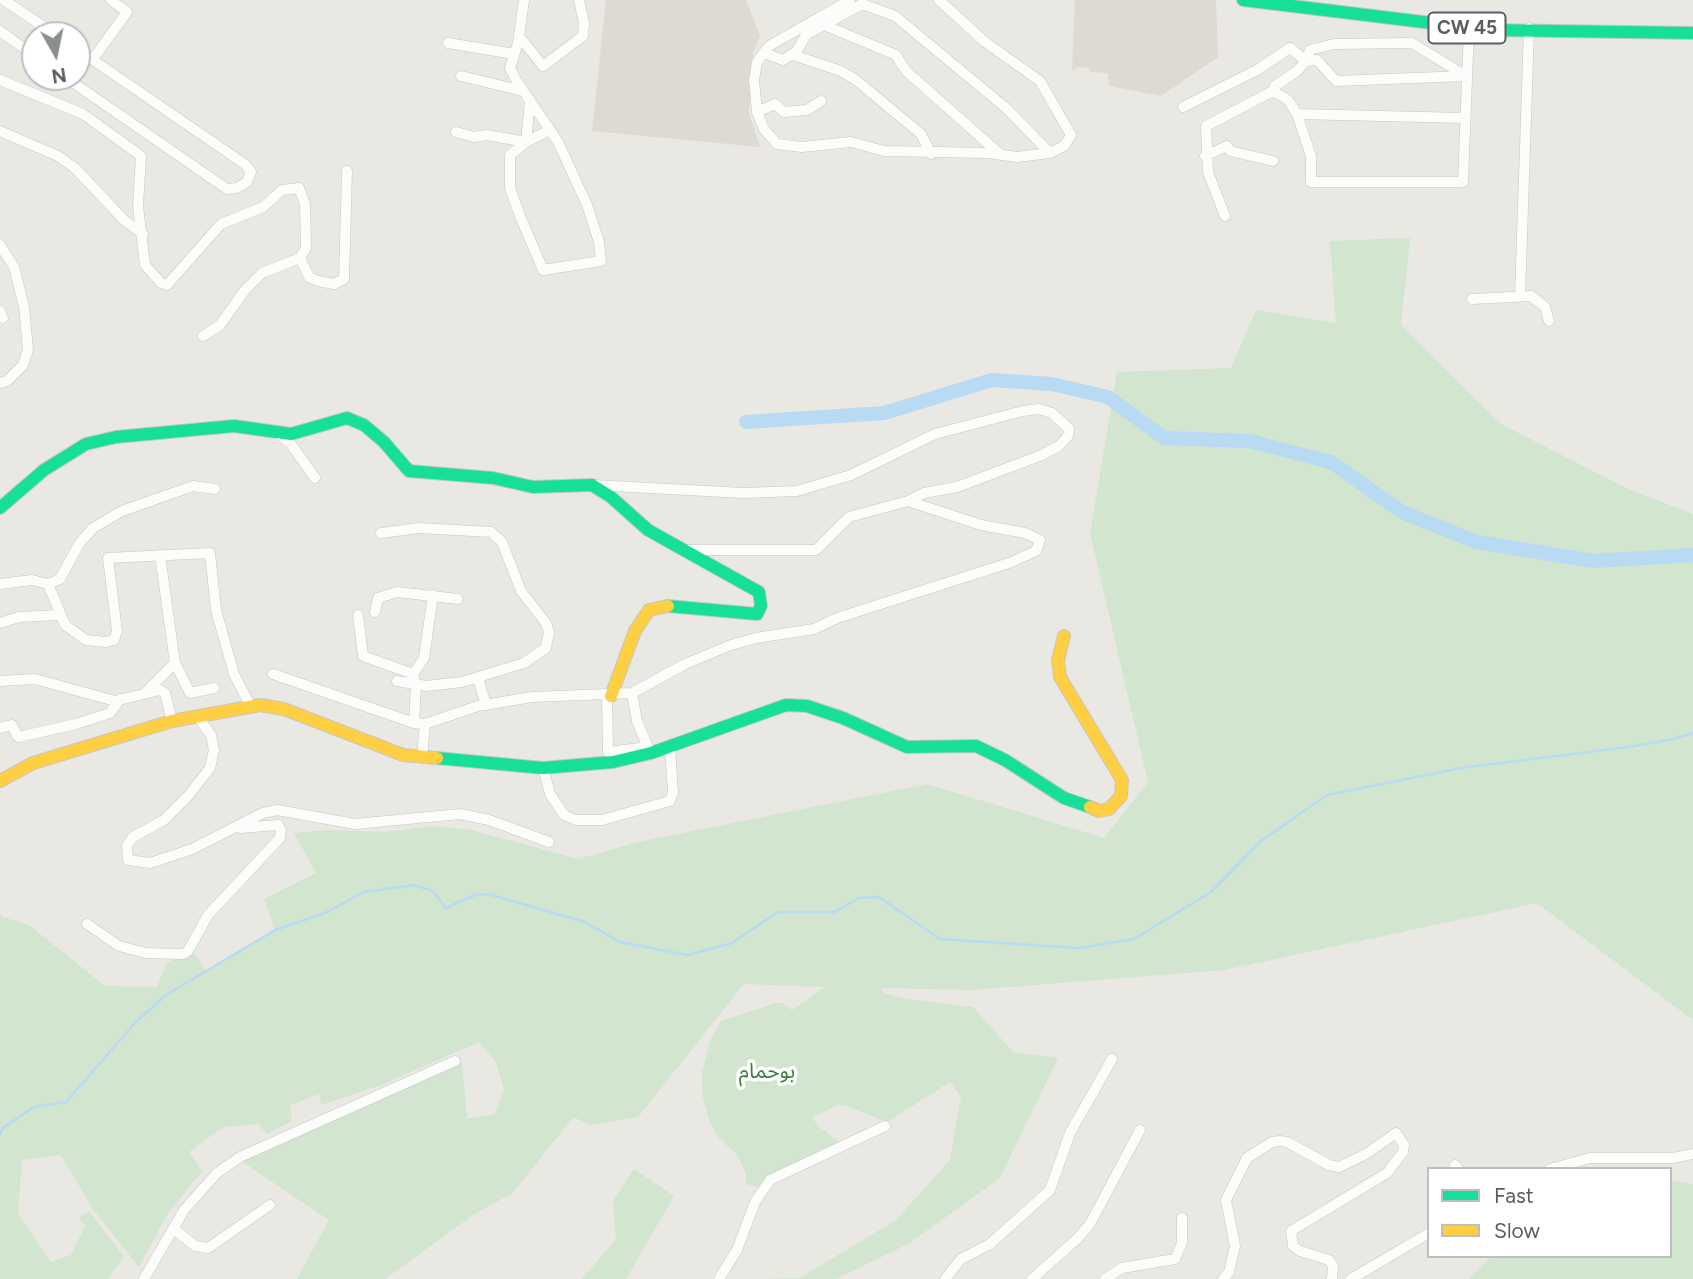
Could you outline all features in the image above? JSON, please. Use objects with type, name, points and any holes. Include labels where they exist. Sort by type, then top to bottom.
[{"type":"street","points":[[4,0],[35,21]]},
{"type":"street","points":[[85,91],[227,188],[237,188],[247,182],[251,172],[246,165],[93,60],[127,12],[111,0]]},
{"type":"street","points":[[524,0],[519,36],[509,68],[550,130],[587,205],[599,242],[601,261],[542,270],[510,188],[510,155],[526,142],[550,130]]},
{"type":"street","points":[[519,36],[542,66],[583,36],[584,23],[579,0]]},
{"type":"street","points":[[850,0],[769,46],[757,62],[754,80],[757,112],[764,129],[777,144],[802,147],[851,142],[884,151],[988,153],[1002,156],[1050,153],[1064,146],[1071,135],[1040,81],[985,42],[939,0]]},
{"type":"street","name":"CW 45","points":[[1244,0],[1469,28],[1693,33]]},
{"type":"street","points":[[1317,0],[1529,28],[1693,25]]},
{"type":"street","points":[[764,52],[783,60],[793,55],[806,35],[862,4],[895,16],[1006,108],[1050,153]]},
{"type":"street","points":[[824,25],[896,55],[906,71],[1002,156]]},
{"type":"street","points":[[1273,91],[1287,100],[1297,114],[1311,156],[1311,182],[1463,182],[1469,28]]},
{"type":"street","points":[[1520,296],[1529,28]]},
{"type":"street","points":[[0,31],[21,46]]},
{"type":"street","points":[[448,43],[514,54]]},
{"type":"street","points":[[1225,216],[1205,156],[1206,126],[1273,91],[1275,86],[1297,71],[1306,61],[1310,50],[1334,44],[1412,43],[1466,76]]},
{"type":"street","points":[[1184,107],[1257,70],[1290,48],[1306,61],[1317,60],[1336,81],[1466,76]]},
{"type":"street","points":[[793,55],[841,71],[856,80],[921,134],[931,154]]},
{"type":"street","points":[[461,76],[523,91]]},
{"type":"street","points":[[0,80],[59,102],[136,150],[143,164],[138,194],[145,265],[167,285],[212,230],[263,207],[282,190],[299,188],[305,204],[306,237],[306,248],[300,258],[262,273],[245,290],[220,325],[203,336]]},
{"type":"street","points":[[526,142],[530,100]]},
{"type":"street","points":[[757,112],[775,104],[785,112],[807,110],[821,101]]},
{"type":"street","points":[[1297,114],[1465,118]]},
{"type":"street","points":[[0,131],[58,156],[75,168],[124,220],[143,234]]},
{"type":"street","points":[[456,132],[474,137],[487,135],[526,142]]},
{"type":"street","points":[[1205,156],[1227,146],[1230,151],[1273,161]]},
{"type":"street","points":[[300,258],[309,277],[334,284],[344,279],[347,172]]},
{"type":"street","points":[[0,245],[14,267],[24,307],[29,351],[23,365],[7,381],[0,383]]},
{"type":"street","points":[[1472,299],[1531,296],[1540,302],[1549,321]]},
{"type":"street","points":[[0,508],[44,470],[86,444],[116,437],[234,426],[291,434],[347,418],[364,425],[384,442],[409,471],[493,478],[533,487],[592,485],[744,494],[797,491],[851,475],[935,434],[1023,411],[1039,408],[1052,413],[1069,429],[1068,436],[1059,446],[1042,454],[957,487],[924,493],[908,501],[849,517],[816,550],[684,550]]},
{"type":"street","points":[[274,431],[291,444],[315,478]]},
{"type":"street","points":[[592,485],[611,497],[648,530],[759,592],[761,606],[757,614],[672,605],[649,610],[635,631],[609,696],[608,757]]},
{"type":"street","points":[[0,584],[32,580],[48,584],[60,579],[79,544],[93,528],[122,511],[193,486],[215,489]]},
{"type":"street","points":[[273,674],[414,723],[425,724],[486,705],[532,697],[632,693],[685,664],[731,645],[756,638],[814,629],[1036,551],[1040,540],[1025,533],[981,525],[908,501]]},
{"type":"street","points":[[381,533],[419,528],[491,532],[502,542],[520,591],[546,623],[549,640],[538,655],[524,663],[478,678],[416,686],[397,681]]},
{"type":"street","points":[[48,584],[58,615],[65,625],[86,640],[114,640],[117,631],[105,553],[209,553],[216,610],[234,674],[251,706]]},
{"type":"street","points":[[160,555],[175,663],[190,693],[214,688]]},
{"type":"street","points":[[375,611],[378,598],[383,594],[397,592],[458,599]]},
{"type":"street","points":[[413,674],[424,659],[433,595]]},
{"type":"street","points":[[0,623],[19,617],[58,615]]},
{"type":"street","points":[[358,615],[363,656],[413,674]]},
{"type":"street","points":[[0,781],[33,763],[173,721],[251,706],[284,709],[403,755],[543,768],[670,747],[766,710],[786,705],[807,706],[843,718],[888,741],[907,747],[976,746],[1005,760],[1063,798],[1099,811],[1109,809],[1121,796],[1122,780],[1060,677],[1058,660],[1064,636]]},
{"type":"street","points":[[144,693],[175,663]]},
{"type":"street","points":[[413,674],[416,686],[414,723]]},
{"type":"street","points":[[478,678],[486,705]]},
{"type":"street","points":[[0,681],[35,679],[110,700],[160,691],[165,694],[173,721]]},
{"type":"street","points":[[632,693],[638,721],[650,750]]},
{"type":"street","points":[[0,728],[12,725],[18,737],[76,724],[110,713],[120,699]]},
{"type":"street","points":[[197,716],[211,735],[214,750],[210,768],[164,820],[133,837],[127,845],[128,860],[150,863],[192,849],[263,813],[277,810],[355,824],[460,814],[489,820],[549,842]]},
{"type":"street","points":[[422,757],[425,724]]},
{"type":"street","points":[[543,768],[550,794],[564,814],[576,820],[602,820],[670,801],[673,792],[670,747]]},
{"type":"street","points":[[88,924],[119,946],[146,953],[183,954],[188,951],[208,915],[280,838],[281,830],[278,825],[237,828]]},
{"type":"street","points":[[945,1279],[961,1259],[990,1244],[1050,1190],[1070,1133],[1112,1059]]},
{"type":"street","points":[[144,1279],[173,1229],[206,1182],[240,1157],[455,1061]]},
{"type":"street","points":[[719,1279],[737,1250],[755,1202],[770,1180],[885,1126]]},
{"type":"street","points":[[1032,1279],[1077,1240],[1090,1224],[1140,1130]]},
{"type":"street","points":[[1223,1279],[1229,1272],[1235,1246],[1226,1200],[1247,1158],[1272,1142],[1280,1141],[1287,1142],[1329,1165],[1339,1167],[1366,1154],[1396,1133],[1404,1145],[1403,1152],[1387,1173],[1291,1231],[1293,1246],[1329,1259],[1333,1266],[1332,1279]]},
{"type":"street","points":[[1557,1167],[1590,1158],[1673,1158],[1693,1154]]},
{"type":"street","points":[[173,1229],[195,1246],[208,1248],[244,1226],[270,1205]]},
{"type":"street","points":[[1105,1279],[1122,1268],[1175,1259],[1182,1243],[1182,1218]]},
{"type":"street","points":[[1351,1279],[1427,1234]]},
{"type":"shaded area","points":[[606,0],[746,0],[760,36],[753,52],[749,113],[760,147],[592,131]]},
{"type":"shaded area","points":[[1075,0],[1216,0],[1218,57],[1161,96],[1109,86],[1108,73],[1090,72],[1089,68],[1078,67],[1072,71]]},
{"type":"green space","name":"بوحمام","points":[[1410,238],[1401,325],[1501,424],[1626,488],[1693,514],[1693,1020],[1537,903],[1224,970],[972,990],[881,988],[884,993],[906,999],[973,1007],[1013,1052],[1058,1058],[1000,1178],[908,1244],[836,1279],[761,1279],[800,1278],[896,1220],[950,1160],[961,1097],[950,1082],[887,1122],[845,1105],[838,1105],[812,1117],[818,1126],[841,1143],[776,1174],[758,1187],[746,1184],[746,1173],[737,1155],[718,1137],[709,1119],[702,1093],[702,1073],[710,1041],[721,1021],[776,1003],[783,1003],[792,1010],[825,987],[744,984],[638,1117],[591,1125],[573,1117],[513,1193],[476,1213],[385,1279],[297,1279],[329,1220],[241,1161],[462,1062],[467,1119],[495,1114],[504,1090],[496,1062],[479,1042],[381,1085],[321,1105],[319,1094],[290,1105],[292,1121],[267,1134],[258,1124],[223,1127],[189,1152],[202,1171],[168,1213],[139,1267],[93,1209],[61,1155],[22,1160],[18,1214],[51,1262],[71,1255],[85,1226],[79,1218],[89,1211],[124,1257],[107,1279],[0,1279],[0,913],[3,917],[29,925],[105,986],[157,987],[167,962],[194,953],[206,971],[275,930],[264,899],[316,873],[294,833],[327,830],[386,832],[434,826],[471,830],[578,859],[638,842],[927,784],[1104,838],[1148,782],[1090,533],[1117,372],[1231,368],[1256,310],[1336,323],[1330,241]]},
{"type":"green space","points":[[634,1169],[674,1196],[626,1279],[582,1279],[616,1239],[613,1201]]},
{"type":"green space","points":[[1672,1180],[1693,1184],[1693,1279],[1469,1279],[1490,1258],[1672,1258]]},
{"type":"waterway","points":[[746,422],[884,413],[992,380],[1052,384],[1108,397],[1164,438],[1249,441],[1331,462],[1402,512],[1476,542],[1594,561],[1693,555]]},
{"type":"waterway","points":[[0,1134],[3,1128],[34,1107],[66,1102],[135,1023],[166,995],[275,930],[325,913],[364,892],[414,885],[433,891],[446,908],[477,894],[492,895],[585,922],[620,942],[687,955],[732,943],[778,912],[835,912],[859,898],[879,897],[940,939],[1078,948],[1134,939],[1211,892],[1262,840],[1327,795],[1461,768],[1628,747],[1693,733]]},
{"type":"traffic: fast","points":[[1243,0],[1489,30],[1693,33]]},
{"type":"traffic: fast","points":[[0,508],[44,470],[86,444],[116,437],[234,426],[291,434],[347,418],[364,425],[384,442],[409,471],[493,478],[533,487],[592,485],[611,497],[648,530],[759,592],[761,606],[757,614],[668,606]]},
{"type":"traffic: fast","points":[[437,758],[543,768],[613,762],[651,753],[786,705],[807,706],[843,718],[907,747],[976,746],[1005,760],[1064,798],[1090,807]]},
{"type":"traffic: slow","points":[[611,696],[635,631],[649,610],[668,606]]},
{"type":"traffic: slow","points":[[1064,636],[1058,660],[1060,677],[1122,780],[1121,796],[1109,809],[1099,811],[1090,807]]},
{"type":"traffic: slow","points":[[0,781],[33,763],[172,721],[260,705],[284,709],[403,755],[437,758]]}]
